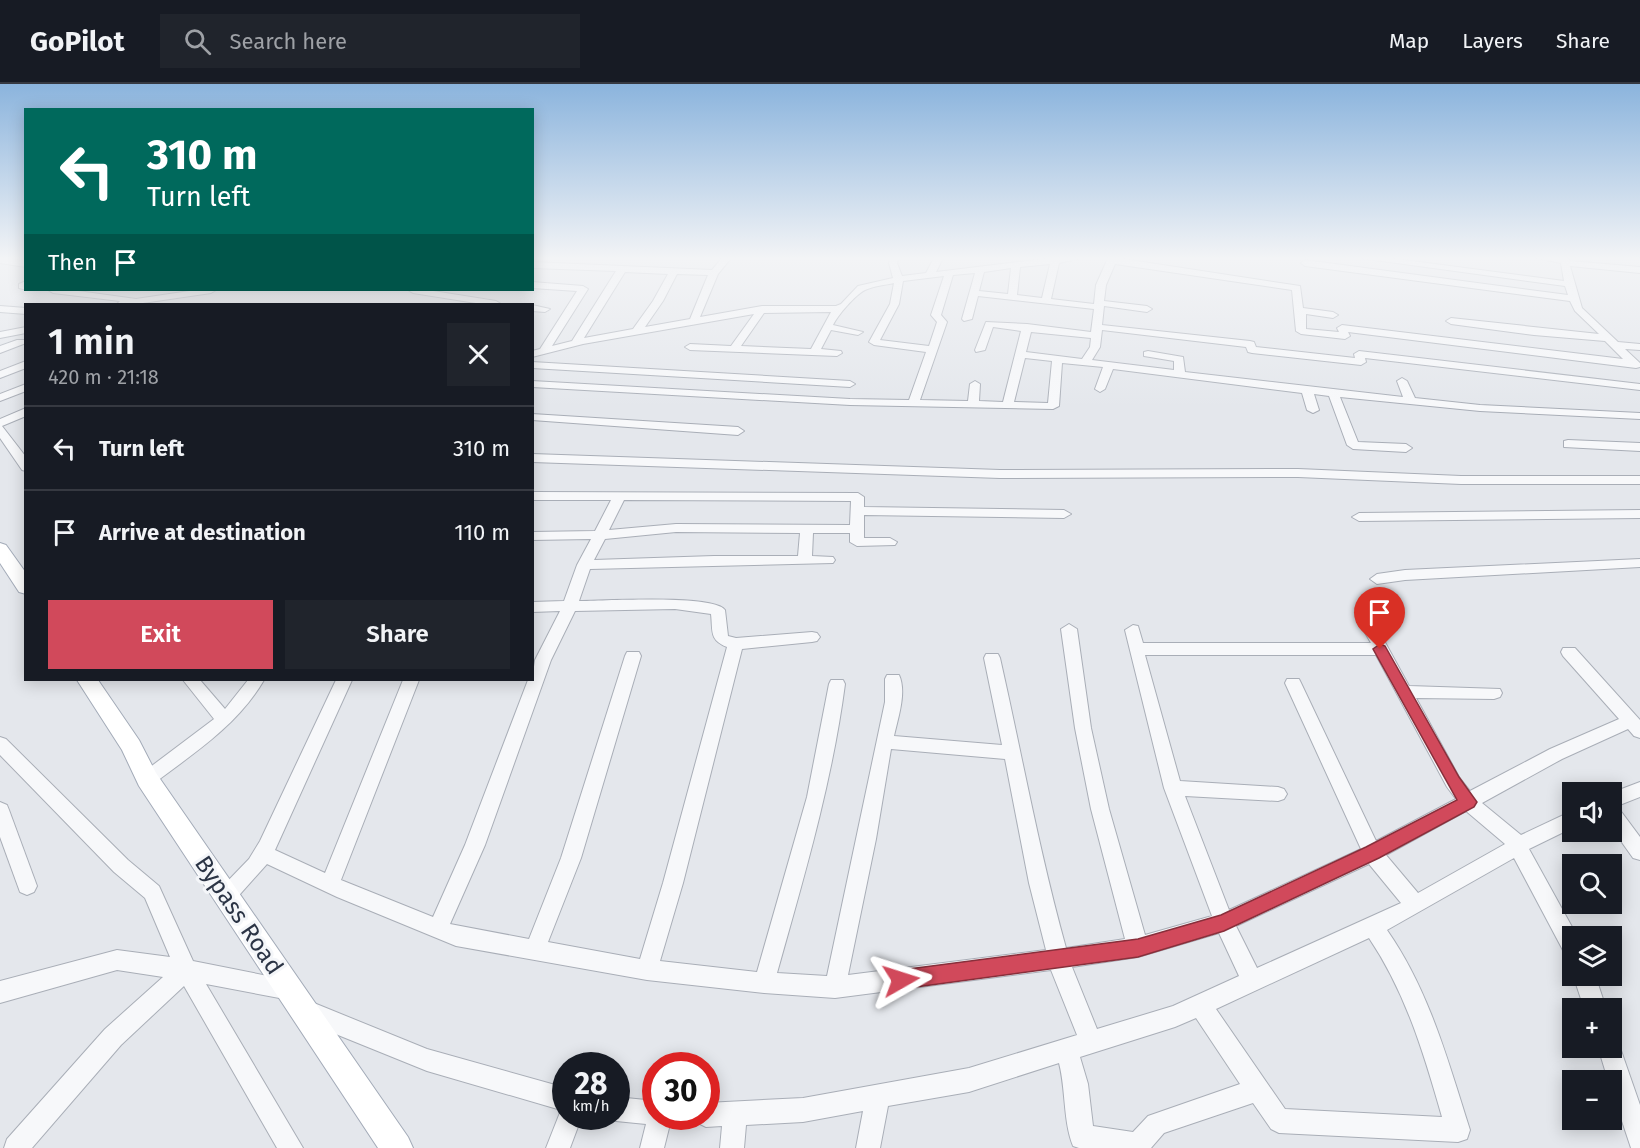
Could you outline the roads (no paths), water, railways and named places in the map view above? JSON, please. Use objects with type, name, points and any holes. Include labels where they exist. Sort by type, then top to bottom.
[{"type":"main road","points":[[0,549],[24,585]]},
{"type":"main road","name":"Bypass Road","points":[[88,681],[131,747],[147,779],[397,1148]]},
{"type":"street","points":[[534,308],[545,309]]},
{"type":"street","points":[[543,352],[573,308]]},
{"type":"street","points":[[576,343],[598,308]]},
{"type":"street","points":[[637,331],[653,308]]},
{"type":"street","points":[[693,321],[699,308]]},
{"type":"street","points":[[534,354],[637,331],[762,309],[842,308]]},
{"type":"street","points":[[892,308],[874,342],[932,349]]},
{"type":"street","points":[[913,404],[942,322],[936,315],[939,308]]},
{"type":"street","points":[[967,319],[970,308]]},
{"type":"street","points":[[980,350],[989,324],[1005,308],[1027,327],[1250,344],[1252,350],[1361,362],[1359,354],[1640,387]]},
{"type":"street","points":[[1085,362],[1095,347],[1098,308]]},
{"type":"street","points":[[1130,308],[1146,309]]},
{"type":"street","points":[[1298,308],[1301,311],[1333,315]]},
{"type":"street","points":[[1577,308],[1637,366]]},
{"type":"street","points":[[0,309],[24,311]]},
{"type":"street","points":[[734,349],[762,309]]},
{"type":"street","points":[[814,352],[837,309]]},
{"type":"street","points":[[1301,311],[1301,331],[1345,336],[1342,328],[1637,366]]},
{"type":"street","points":[[1451,321],[1610,341],[1640,347]]},
{"type":"street","points":[[828,327],[858,332]]},
{"type":"street","points":[[1008,405],[1027,327]]},
{"type":"street","points":[[0,335],[24,330]]},
{"type":"street","points":[[0,350],[21,342]]},
{"type":"street","points":[[877,356],[883,343]]},
{"type":"street","points":[[690,347],[837,353]]},
{"type":"street","points":[[1020,354],[1333,393],[1520,411],[1640,416]]},
{"type":"street","points":[[1148,354],[1179,359],[1180,375]]},
{"type":"street","points":[[534,384],[913,404],[1053,406],[1057,359]]},
{"type":"street","points":[[0,375],[24,365]]},
{"type":"street","points":[[534,365],[850,384]]},
{"type":"street","points":[[1100,389],[1109,366]]},
{"type":"street","points":[[765,397],[771,379]]},
{"type":"street","points":[[1402,381],[1410,400]]},
{"type":"street","points":[[973,405],[975,384]]},
{"type":"street","points":[[0,398],[24,388]]},
{"type":"street","points":[[1307,390],[1313,410]]},
{"type":"street","points":[[1333,393],[1353,445],[1406,448]]},
{"type":"street","points":[[0,423],[24,412]]},
{"type":"street","points":[[534,417],[738,431]]},
{"type":"street","points":[[0,429],[21,456]]},
{"type":"street","points":[[1568,444],[1640,447]]},
{"type":"street","points":[[534,459],[976,473],[1298,473],[1640,480]]},
{"type":"street","points":[[1409,465],[1417,477]]},
{"type":"street","points":[[534,496],[858,497],[857,542],[890,542]]},
{"type":"street","points":[[438,929],[475,845],[543,660],[570,606],[584,566],[620,496]]},
{"type":"street","points":[[857,511],[1064,514]]},
{"type":"street","points":[[1359,516],[1640,514]]},
{"type":"street","points":[[534,536],[599,535],[676,528],[857,529]]},
{"type":"street","points":[[805,556],[807,528]]},
{"type":"street","points":[[584,566],[714,560],[828,560]]},
{"type":"street","points":[[1377,579],[1405,575],[1640,563]]},
{"type":"street","points":[[534,607],[675,604],[718,610],[721,639],[735,644],[812,637]]},
{"type":"street","points":[[1364,617],[1453,782],[1468,802],[1518,846],[1562,928]]},
{"type":"street","points":[[1069,629],[1083,728],[1098,798],[1138,948]]},
{"type":"street","points":[[1133,630],[1136,650],[1173,788],[1224,922],[1252,981]]},
{"type":"street","points":[[647,970],[673,883],[735,644]]},
{"type":"street","points":[[1136,650],[1380,649]]},
{"type":"street","points":[[263,853],[330,884],[456,936],[647,970],[764,983],[835,987],[1138,948],[1224,922],[1372,853],[1556,754],[1635,726],[1569,652]]},
{"type":"street","points":[[535,950],[571,858],[633,656]]},
{"type":"street","points":[[993,657],[1031,844],[1059,959],[1091,1042]]},
{"type":"street","points":[[835,987],[867,839],[893,702],[893,679]]},
{"type":"street","points":[[192,681],[223,718]]},
{"type":"street","points":[[147,779],[223,718],[251,691],[256,681]]},
{"type":"street","points":[[226,896],[256,865],[263,853],[344,681]]},
{"type":"street","points":[[330,884],[411,681]]},
{"type":"street","points":[[1293,683],[1372,853],[1416,905]]},
{"type":"street","points":[[764,983],[803,843],[833,720],[837,684]]},
{"type":"street","points":[[1404,692],[1494,693]]},
{"type":"street","points":[[884,742],[1014,753]]},
{"type":"street","points":[[0,744],[121,866],[152,892],[186,970],[291,1148]]},
{"type":"street","points":[[1173,788],[1278,794]]},
{"type":"street","points":[[1622,796],[1640,789]]},
{"type":"street","points":[[0,810],[27,886]]},
{"type":"street","points":[[720,1115],[803,1110],[969,1080],[1175,1016],[1416,905],[1518,846],[1562,824]]},
{"type":"street","points":[[1622,827],[1640,852]]},
{"type":"street","points":[[1200,1005],[1279,1121],[1458,1130],[1425,1021],[1411,987],[1391,950],[1373,926]]},
{"type":"street","points":[[0,992],[117,960],[186,970],[297,1000],[427,1060],[552,1096]]},
{"type":"street","points":[[16,1148],[113,1037],[186,970]]},
{"type":"street","points":[[1066,1050],[1076,1084],[1082,1142],[1138,1146],[1156,1124],[1218,1106],[1257,1090]]},
{"type":"street","points":[[1613,1058],[1640,1140]]},
{"type":"street","points":[[868,1148],[878,1096]]},
{"type":"street","points":[[732,1148],[735,1114]]},
{"type":"street","points":[[558,1148],[565,1130]]},
{"type":"street","points":[[652,1148],[656,1130]]}]
